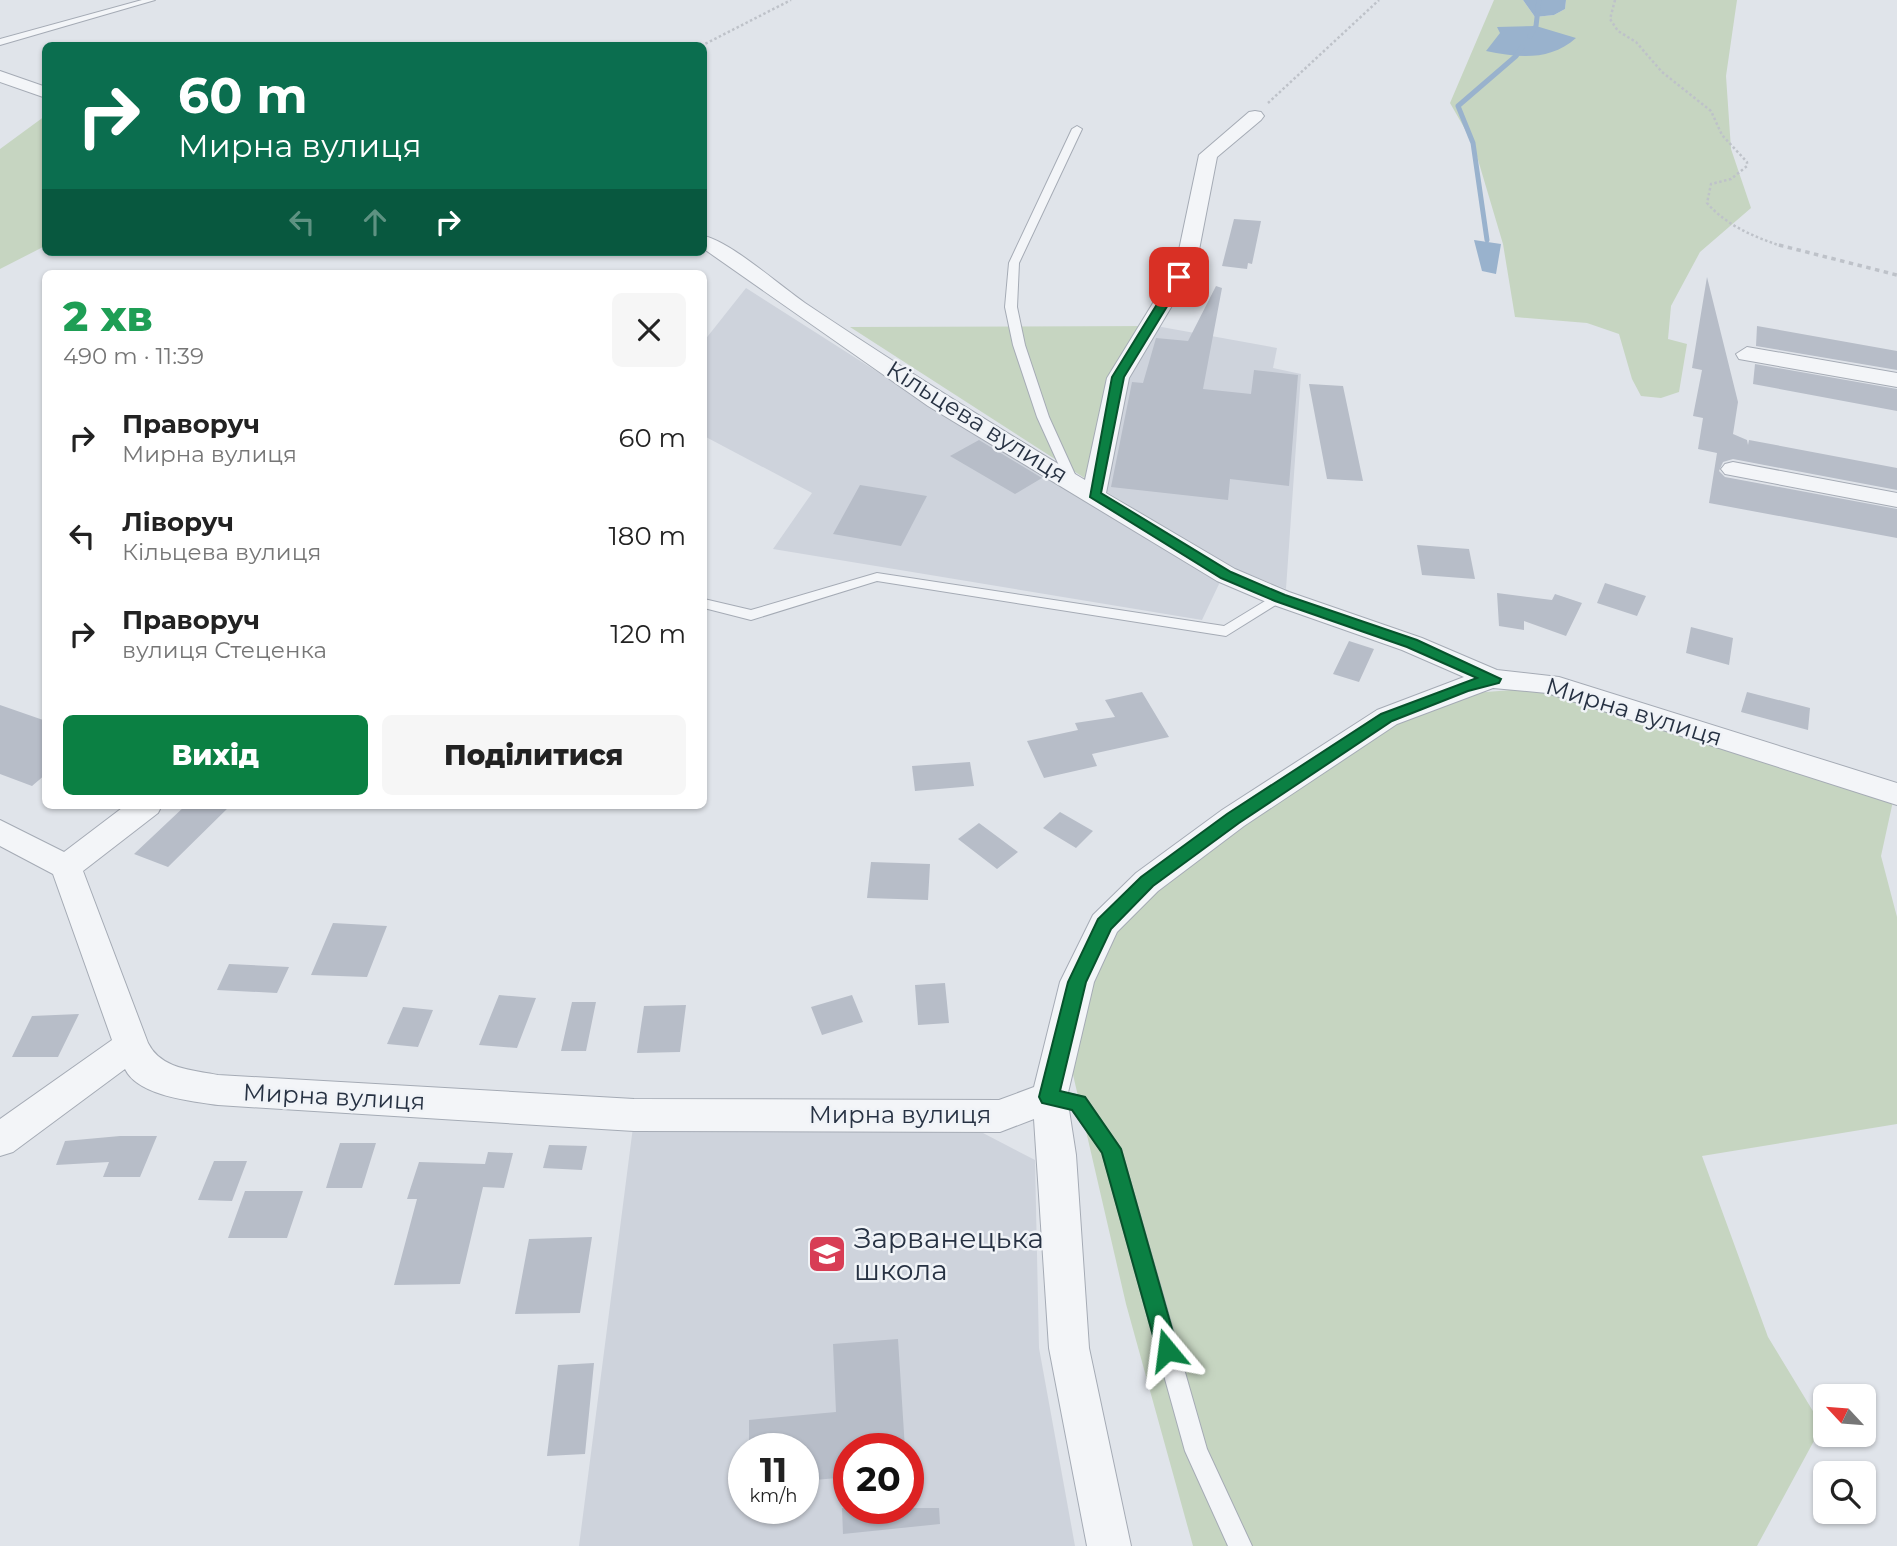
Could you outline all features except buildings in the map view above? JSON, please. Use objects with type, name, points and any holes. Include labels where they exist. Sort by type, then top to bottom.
[{"type":"street","points":[[0,76],[42,92]]},
{"type":"street","points":[[1094,494],[1118,377],[1179,277],[1189,250],[1208,155],[1255,116]]},
{"type":"street","name":"Кільцева вулиця","points":[[707,244],[936,401],[1226,575],[1280,598],[1412,644],[1493,679]]},
{"type":"street","points":[[1747,354],[1897,380]]},
{"type":"street","points":[[1734,469],[1897,500]]},
{"type":"street","name":"Мирна вулиця","points":[[66,867],[131,1045],[141,1065],[170,1082],[218,1090],[634,1115],[1000,1116],[1049,1097],[1077,982],[1105,924],[1147,882],[1233,818],[1387,717],[1464,687],[1493,679],[1549,684],[1897,794]]},
{"type":"street","points":[[0,831],[66,867],[142,809]]},
{"type":"street","points":[[0,1140],[131,1045]]},
{"type":"street","points":[[1049,1097],[1057,1155],[1069,1348],[1109,1546]]},
{"type":"lane","points":[[0,42],[150,0]]},
{"type":"lane","points":[[1072,481],[1043,417],[1019,345],[1011,307],[1014,263],[1077,129]]},
{"type":"lane","points":[[707,605],[751,615],[877,577],[1226,631],[1280,598]]},
{"type":"lane","points":[[1049,1097],[1078,1103],[1111,1149],[1196,1451],[1240,1546]]},
{"type":"path","points":[[707,43],[791,0]]},
{"type":"path","points":[[1255,116],[1379,0]]},
{"type":"path","points":[[1615,0],[1610,19],[1615,28],[1636,42],[1662,72],[1711,111],[1722,135],[1747,162],[1747,166],[1731,179],[1711,184],[1707,203],[1716,216],[1765,241],[1897,275]]},
{"type":"shaded area","points":[[746,288],[931,406],[1220,582],[1202,620],[773,549],[812,493],[707,438],[707,337]]},
{"type":"shaded area","points":[[1156,326],[1277,348],[1273,368],[1301,374],[1286,589],[1233,568],[1100,488],[1123,378]]},
{"type":"shaded area","name":"Зарванецька школа","points":[[633,1127],[983,1133],[1035,1160],[1039,1348],[1075,1546],[579,1546]]},
{"type":"green space","points":[[1494,0],[1523,0],[1535,17],[1554,15],[1565,9],[1566,0],[1737,0],[1726,76],[1731,149],[1751,208],[1700,252],[1671,306],[1668,339],[1687,344],[1679,392],[1661,398],[1641,396],[1632,379],[1619,334],[1587,323],[1515,317],[1503,244],[1473,143],[1450,103]]},
{"type":"green space","points":[[42,118],[42,248],[0,269],[0,149]]},
{"type":"green space","points":[[1156,326],[1123,378],[1100,488],[850,327]]},
{"type":"green space","points":[[1524,689],[1551,692],[1893,801],[1881,856],[1897,917],[1897,1124],[1702,1156],[1768,1337],[1813,1411],[1813,1443],[1757,1546],[1193,1546],[1126,1304],[1071,1066],[1089,985],[1119,930],[1158,890],[1245,826],[1397,723],[1474,693]]},
{"type":"water","points":[[1523,0],[1566,0],[1565,9],[1554,15],[1535,17]]},
{"type":"water","points":[[1536,26],[1576,38],[1556,51],[1534,56],[1486,51],[1500,33],[1497,27]]},
{"type":"water","points":[[1474,240],[1501,244],[1496,274],[1482,271]]},
{"type":"waterway","points":[[1530,36],[1536,26],[1539,0]]},
{"type":"waterway","points":[[1487,240],[1473,143],[1458,106],[1516,56],[1522,47]]},
{"type":"place","name":"Зарванецька школа","points":[[827,1254]]},
{"type":"route","points":[[1167,1350],[1111,1149],[1078,1103],[1049,1097],[1077,982],[1086,962],[1105,924],[1147,882],[1233,818],[1387,717],[1464,687],[1493,679],[1412,644],[1280,598],[1226,575],[1094,494],[1118,377],[1179,277]]}]
